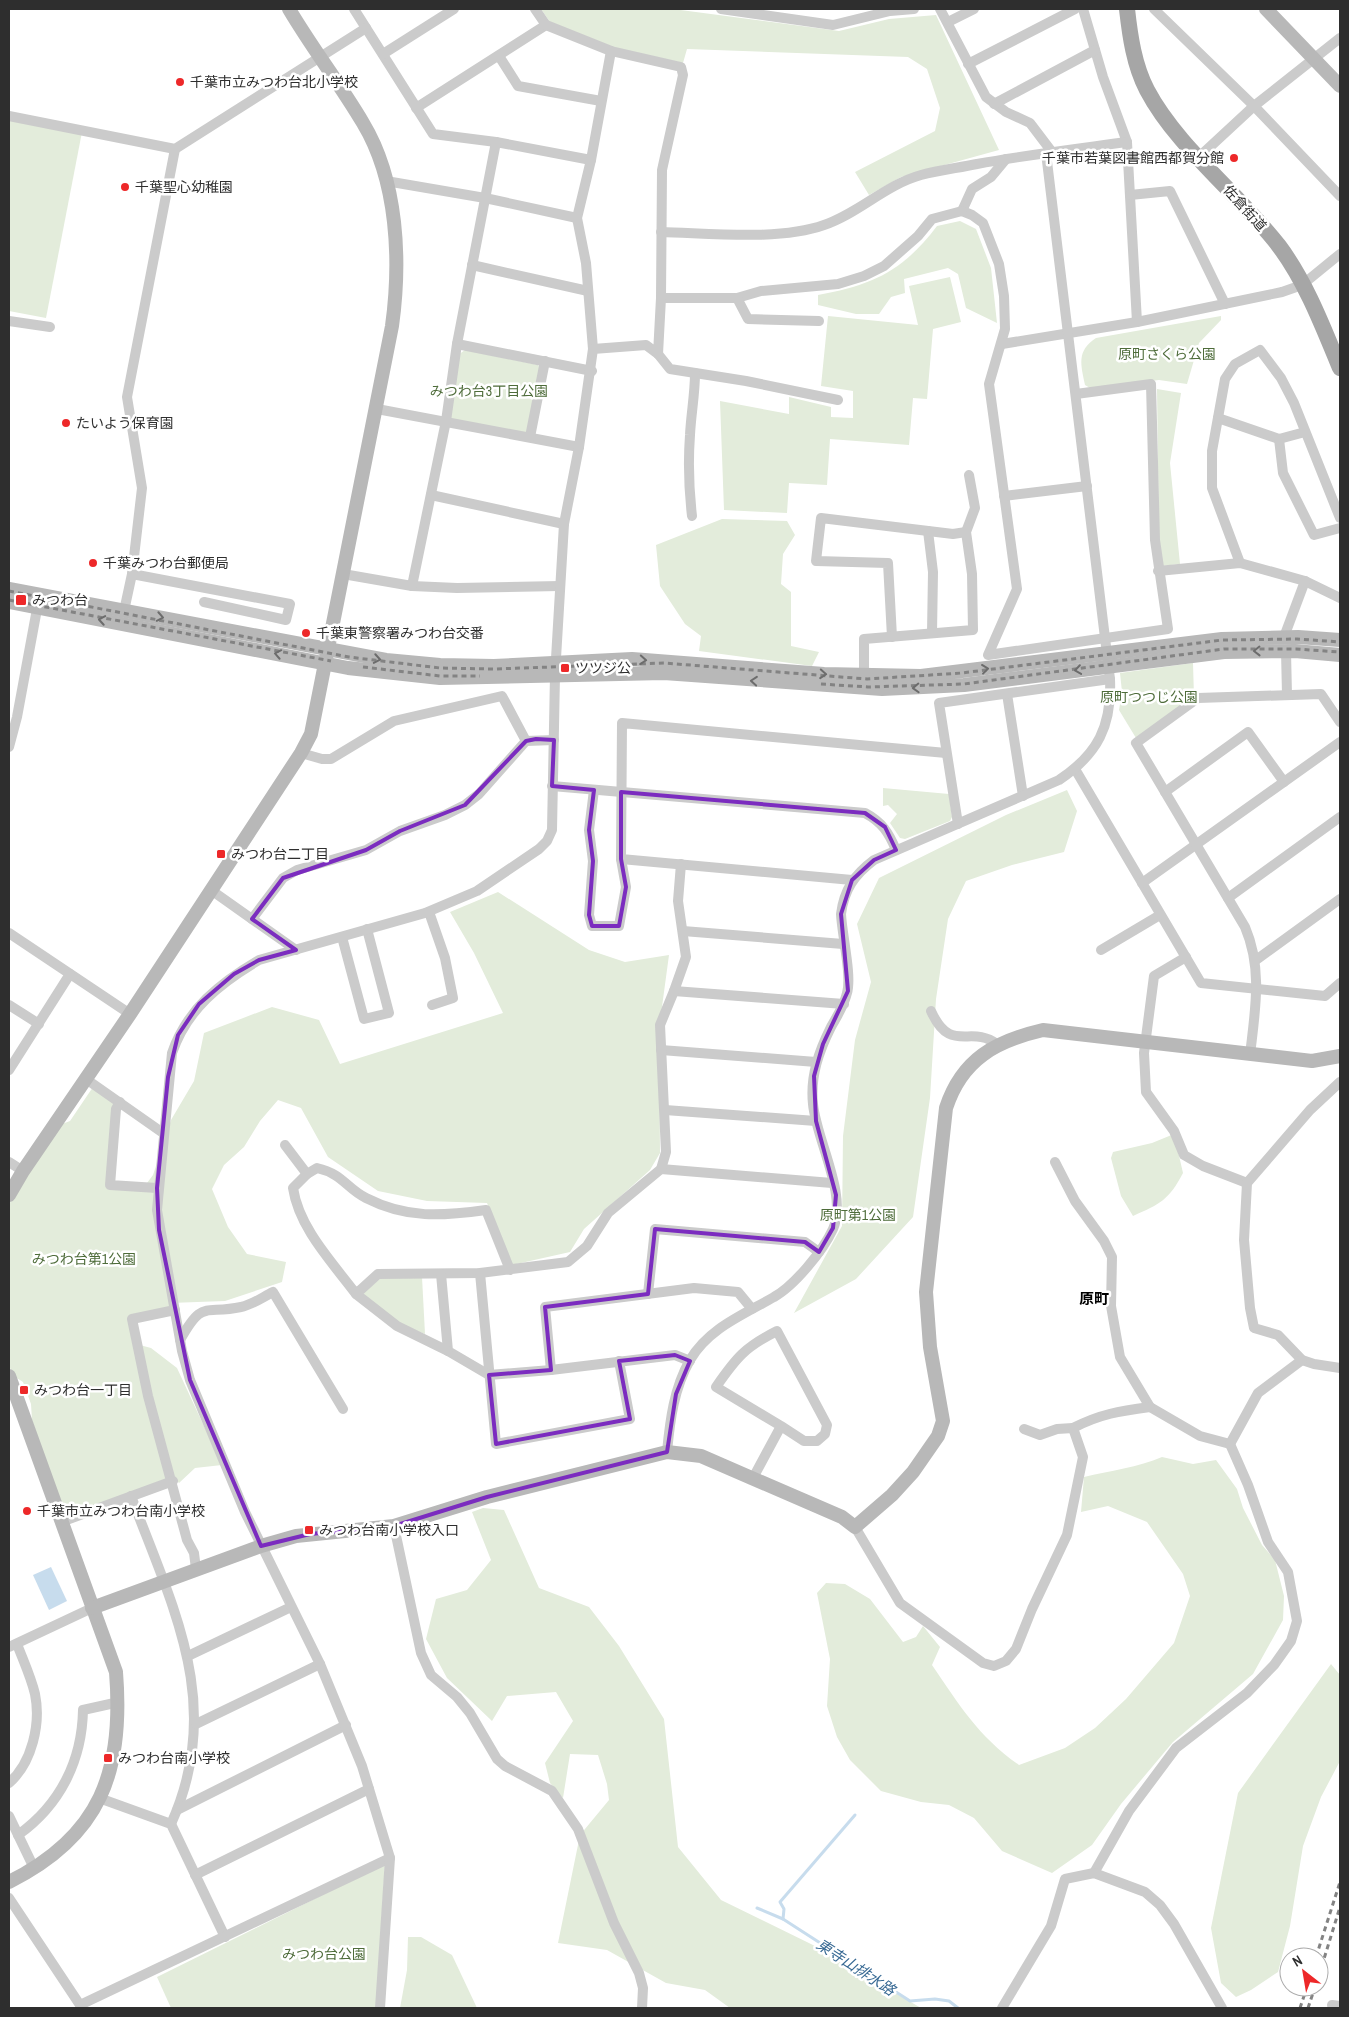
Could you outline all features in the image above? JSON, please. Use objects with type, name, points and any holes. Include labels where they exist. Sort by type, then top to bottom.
[{"type":"main road","name":"佐倉街道","points":[[1127,9],[1135,56],[1146,88],[1162,114],[1280,248],[1302,285],[1325,331],[1340,368]]},
{"type":"street","points":[[9,1195],[22,1171],[130,1014],[301,753],[311,734],[377,409],[396,297],[393,218],[386,181],[378,155],[364,124],[319,58],[289,9]]},
{"type":"street","points":[[354,9],[433,134],[496,142],[591,160]]},
{"type":"street","points":[[383,54],[454,9]]},
{"type":"street","points":[[536,9],[546,26],[611,51],[682,67],[683,74],[675,116],[662,170],[661,298],[658,354]]},
{"type":"street","points":[[721,9],[833,25],[888,10],[914,9]]},
{"type":"street","points":[[775,17],[782,9]]},
{"type":"street","points":[[667,1452],[673,1407],[690,1361],[700,1347],[728,1322],[787,1288],[819,1252],[833,1228],[836,1195],[816,1121],[812,1091],[816,1062],[844,1004],[848,991],[841,914],[843,902],[852,880],[874,860],[1059,780],[1075,769],[1093,750],[1108,718],[1111,702],[1109,666],[1049,152],[1030,123],[994,104],[986,97],[940,9]]},
{"type":"street","points":[[948,22],[974,9]]},
{"type":"street","points":[[968,64],[1074,9]]},
{"type":"street","points":[[1083,9],[1127,142],[1137,322]]},
{"type":"street","points":[[1154,9],[1254,106],[1340,196]]},
{"type":"street","points":[[1266,9],[1340,86]]},
{"type":"street","points":[[416,108],[546,26]]},
{"type":"street","points":[[9,116],[176,149],[366,28]]},
{"type":"street","points":[[1199,157],[1254,106],[1340,38]]},
{"type":"street","points":[[994,104],[1095,50]]},
{"type":"street","points":[[380,2008],[390,1858],[369,1789],[346,1725],[320,1664],[261,1546],[190,1380],[180,1340],[159,1230],[157,1188],[172,1053],[178,1035],[199,1004],[234,974],[259,960],[429,912],[477,891],[548,841],[552,830],[556,669],[564,524],[592,371],[593,349],[586,263],[577,218],[591,160],[611,51]]},
{"type":"street","points":[[499,56],[518,86],[601,101]]},
{"type":"street","points":[[412,586],[446,421],[457,344],[496,142]]},
{"type":"street","points":[[661,232],[773,233],[803,230],[823,226],[855,212],[901,181],[923,174],[1049,152],[1127,142]]},
{"type":"street","points":[[124,610],[132,574],[142,488],[127,397],[176,149]]},
{"type":"street","points":[[962,211],[972,189],[991,177],[1006,159]]},
{"type":"street","points":[[386,181],[485,198],[577,218]]},
{"type":"street","points":[[1130,195],[1170,191],[1225,304]]},
{"type":"street","points":[[661,298],[737,298],[761,291],[838,284],[864,276],[884,266],[900,253],[932,219],[962,211],[972,215],[983,224],[999,264],[1004,296],[1005,320],[1002,344],[989,384],[1017,589],[988,655],[1168,629],[1154,540],[1151,384],[1076,394]]},
{"type":"street","points":[[1002,344],[1137,322],[1282,292],[1302,285],[1340,254]]},
{"type":"street","points":[[472,265],[588,291]]},
{"type":"street","points":[[737,298],[748,319],[819,321]]},
{"type":"street","points":[[9,321],[50,328]]},
{"type":"street","points":[[457,344],[592,371]]},
{"type":"street","points":[[593,349],[646,345],[658,354],[670,369],[746,381],[838,400]]},
{"type":"street","points":[[1240,563],[1211,479],[1212,451],[1225,379],[1235,364],[1260,350],[1281,378],[1294,403],[1340,518]]},
{"type":"street","points":[[530,437],[545,361]]},
{"type":"street","points":[[692,516],[690,496],[690,434],[695,398],[695,373]]},
{"type":"street","points":[[377,409],[579,447]]},
{"type":"street","points":[[1218,418],[1279,439],[1305,432]]},
{"type":"street","points":[[1279,439],[1283,473],[1314,535],[1340,528]]},
{"type":"street","points":[[864,676],[864,639],[973,630],[972,574],[966,532],[975,508],[969,475]]},
{"type":"street","points":[[1004,496],[1087,486]]},
{"type":"street","points":[[431,495],[564,524]]},
{"type":"street","points":[[892,637],[888,563],[816,561],[821,518],[953,534],[966,532]]},
{"type":"street","points":[[928,531],[933,572],[932,633]]},
{"type":"street","points":[[1158,571],[1240,563],[1306,580],[1340,598]]},
{"type":"street","points":[[132,574],[290,604],[286,620],[204,602]]},
{"type":"street","points":[[343,574],[412,586],[457,588],[560,586]]},
{"type":"street","points":[[1287,696],[1285,644],[1306,580]]},
{"type":"street","points":[[9,589],[124,610],[327,657]]},
{"type":"street","points":[[9,602],[37,609],[327,657],[440,665],[664,673],[882,689],[964,685],[1285,644],[1340,640]]},
{"type":"street","points":[[9,747],[17,717],[37,609]]},
{"type":"street","points":[[1285,644],[1340,655]]},
{"type":"street","points":[[556,669],[632,659],[864,676],[929,676],[1109,666]]},
{"type":"street","points":[[958,824],[939,703],[1007,694],[1109,666]]},
{"type":"street","points":[[1007,694],[1023,796]]},
{"type":"street","points":[[1250,1055],[1257,990],[1256,960],[1245,927],[1136,744],[1198,698],[1322,694],[1340,722]]},
{"type":"street","points":[[301,753],[322,759],[331,759],[394,721],[502,696],[526,741]]},
{"type":"street","points":[[594,790],[589,830],[594,861],[589,915],[592,926],[619,926],[626,887],[621,859],[622,723],[946,752]]},
{"type":"street","points":[[1165,792],[1248,732],[1284,782]]},
{"type":"street","points":[[252,919],[283,878],[297,870],[366,850],[400,831],[445,815],[465,805],[478,794],[526,741],[554,740]]},
{"type":"street","points":[[1142,883],[1340,742]]},
{"type":"street","points":[[1075,769],[1201,983],[1325,996],[1340,983]]},
{"type":"street","points":[[552,786],[865,813],[885,827],[896,850]]},
{"type":"street","points":[[1228,898],[1340,818]]},
{"type":"street","points":[[621,859],[852,880]]},
{"type":"street","points":[[356,1294],[378,1274],[480,1273],[568,1262],[587,1246],[608,1213],[661,1169],[666,1152],[660,1025],[686,957],[678,901],[681,864]]},
{"type":"street","points":[[211,890],[296,950]]},
{"type":"street","points":[[1256,960],[1340,899]]},
{"type":"street","points":[[429,912],[445,958],[453,998],[432,1005]]},
{"type":"street","points":[[1101,950],[1160,915]]},
{"type":"street","points":[[342,936],[364,1019],[389,1013],[367,929]]},
{"type":"street","points":[[683,930],[843,944]]},
{"type":"street","points":[[9,933],[130,1014]]},
{"type":"street","points":[[1186,957],[1154,976],[1144,1053],[1146,1092],[1174,1131],[1184,1155],[1203,1166],[1247,1183]]},
{"type":"street","points":[[9,1070],[70,974]]},
{"type":"street","points":[[674,991],[844,1004]]},
{"type":"street","points":[[9,1005],[39,1024]]},
{"type":"street","points":[[931,1011],[937,1025],[952,1036],[989,1038],[997,1044]]},
{"type":"street","points":[[855,1528],[892,1495],[913,1472],[938,1436],[944,1421],[930,1347],[926,1292],[946,1108],[952,1092],[963,1074],[979,1058],[997,1044],[1014,1037],[1043,1030],[1312,1061],[1340,1056]]},
{"type":"street","points":[[661,1050],[816,1062]]},
{"type":"street","points":[[86,1079],[163,1133]]},
{"type":"street","points":[[1340,1082],[1310,1110],[1247,1183],[1244,1240],[1250,1308],[1254,1328],[1278,1335],[1302,1360],[1340,1368]]},
{"type":"street","points":[[120,1102],[116,1109],[110,1185],[157,1188]]},
{"type":"street","points":[[665,1110],[816,1121]]},
{"type":"street","points":[[285,1145],[307,1174]]},
{"type":"street","points":[[9,1162],[22,1171]]},
{"type":"street","points":[[1054,1162],[1075,1201],[1104,1241],[1112,1257],[1111,1306],[1118,1350],[1120,1357],[1150,1407],[1200,1436],[1230,1444]]},
{"type":"street","points":[[510,1270],[486,1210],[442,1216],[405,1213],[364,1198],[332,1171],[317,1168],[307,1174],[293,1188],[296,1206],[319,1244],[356,1294],[396,1326],[448,1350],[489,1375],[551,1370],[675,1355],[690,1361]]},
{"type":"street","points":[[661,1169],[832,1183]]},
{"type":"street","points":[[648,1294],[655,1229],[805,1242],[819,1252]]},
{"type":"street","points":[[480,1273],[496,1444],[630,1419],[618,1361]]},
{"type":"street","points":[[441,1274],[448,1350]]},
{"type":"street","points":[[551,1370],[545,1307],[694,1288],[738,1292],[752,1309]]},
{"type":"street","points":[[180,1340],[193,1317],[206,1310],[242,1307],[273,1292],[343,1408]]},
{"type":"street","points":[[174,1310],[132,1319],[148,1396],[173,1481],[187,1540],[194,1553],[196,1570]]},
{"type":"street","points":[[777,1331],[827,1425],[825,1434],[817,1441],[804,1440],[781,1426],[716,1387],[738,1355],[756,1342],[777,1331]]},
{"type":"street","points":[[1230,1444],[1258,1393],[1302,1360]]},
{"type":"street","points":[[9,1376],[116,1672],[118,1702],[115,1757],[106,1785],[80,1828],[63,1848],[9,1882]]},
{"type":"street","points":[[1024,1429],[1040,1434],[1057,1429],[1073,1428],[1095,1416],[1111,1412],[1150,1407]]},
{"type":"street","points":[[753,1478],[781,1426]]},
{"type":"street","points":[[9,1783],[21,1769],[29,1754],[36,1724],[35,1695],[13,1646],[92,1608],[261,1546],[310,1534],[394,1526],[487,1497],[667,1452],[701,1456],[842,1518],[855,1528],[900,1603],[983,1663],[994,1666],[1006,1662],[1016,1649],[1032,1609],[1067,1535],[1083,1456],[1073,1428]]},
{"type":"street","points":[[1094,1873],[1129,1811],[1176,1748],[1247,1693],[1274,1665],[1291,1641],[1296,1621],[1288,1572],[1268,1542],[1248,1485],[1230,1444]]},
{"type":"street","points":[[61,1522],[173,1481]]},
{"type":"street","points":[[131,1496],[176,1614],[192,1676],[196,1724],[189,1771],[171,1824]]},
{"type":"street","points":[[394,1526],[421,1653],[431,1674],[457,1697],[470,1713],[496,1759],[505,1766],[552,1790],[578,1829],[614,1923],[638,1973],[643,1988],[642,2008]]},
{"type":"street","points":[[188,1656],[290,1607]]},
{"type":"street","points":[[196,1724],[320,1664]]},
{"type":"street","points":[[18,1835],[40,1817],[64,1785],[79,1746],[82,1710],[118,1702]]},
{"type":"street","points":[[177,1810],[346,1725]]},
{"type":"street","points":[[195,1875],[369,1789]]},
{"type":"street","points":[[98,1798],[171,1824],[225,1937]]},
{"type":"street","points":[[9,1816],[34,1868]]},
{"type":"street","points":[[9,1898],[80,2005],[390,1858]]},
{"type":"street","points":[[1002,2008],[1051,1926],[1066,1880],[1094,1873],[1145,1892],[1160,1905],[1174,1924],[1222,2008]]},
{"type":"highlighted area","points":[[536,739],[554,740],[552,786],[594,790],[589,830],[593,861],[589,915],[592,926],[619,926],[626,887],[621,859],[621,792],[865,813],[885,827],[896,850],[874,860],[852,880],[841,914],[848,991],[823,1044],[814,1076],[816,1121],[836,1195],[833,1228],[819,1252],[805,1242],[655,1229],[648,1294],[545,1307],[551,1370],[489,1375],[496,1444],[630,1419],[619,1361],[675,1355],[690,1361],[676,1394],[667,1452],[487,1497],[394,1526],[310,1534],[261,1546],[190,1380],[159,1230],[157,1188],[168,1077],[178,1035],[199,1004],[234,974],[259,960],[296,950],[252,919],[283,878],[366,850],[400,831],[465,805],[526,741]]},
{"type":"green space","points":[[541,9],[673,9],[839,31],[889,19],[936,15],[999,150],[901,177],[869,195],[855,172],[935,131],[940,108],[927,69],[908,57],[687,49],[683,63],[612,47],[550,22]]},
{"type":"green space","points":[[9,119],[82,132],[46,318],[9,311]]},
{"type":"green space","points":[[960,221],[976,229],[991,268],[997,323],[966,308],[958,274],[948,268],[904,279],[905,293],[891,297],[879,314],[856,314],[818,305],[818,295],[871,281],[885,274],[912,254],[937,226]]},
{"type":"green space","points":[[950,277],[961,322],[933,329],[927,399],[913,398],[909,445],[830,439],[827,485],[789,483],[787,513],[724,510],[720,401],[789,414],[789,397],[831,407],[831,417],[853,418],[853,391],[821,386],[828,316],[918,325],[909,286]]},
{"type":"green space","name":"原町さくら公園","points":[[1221,316],[1221,320],[1199,343],[1187,384],[1159,380],[1090,388],[1085,385],[1081,365],[1083,353],[1085,348],[1096,338]]},
{"type":"green space","name":"みつわ台3丁目公園","points":[[465,350],[538,365],[541,370],[529,430],[524,434],[450,420],[458,355]]},
{"type":"green space","points":[[1157,389],[1181,393],[1170,463],[1180,564],[1161,566],[1159,541]]},
{"type":"green space","points":[[722,519],[787,521],[795,535],[783,554],[781,584],[791,592],[791,646],[819,652],[812,666],[699,651],[701,636],[685,624],[660,586],[656,545]]},
{"type":"green space","name":"原町つつじ公園","points":[[1193,663],[1194,697],[1136,738],[1119,710],[1122,692],[1120,673]]},
{"type":"green space","points":[[883,788],[949,794],[952,817],[950,821],[905,839],[900,838],[890,823],[897,814],[888,805],[883,806]]},
{"type":"green space","name":"原町第1公園","points":[[1067,790],[1077,811],[1064,852],[1012,865],[966,881],[948,919],[936,999],[930,1098],[913,1217],[856,1279],[794,1313],[842,1226],[843,1136],[855,1040],[871,982],[857,924],[879,878],[1006,815]]},
{"type":"green space","name":"みつわ台第1公園","points":[[498,892],[589,950],[625,962],[669,955],[659,1029],[660,1153],[650,1170],[584,1229],[570,1252],[512,1265],[487,1203],[427,1201],[378,1191],[328,1157],[301,1108],[278,1100],[260,1121],[244,1147],[224,1165],[212,1189],[228,1227],[247,1254],[286,1262],[282,1282],[225,1301],[170,1303],[171,1308],[130,1317],[136,1344],[151,1348],[177,1368],[222,1465],[195,1468],[179,1483],[168,1471],[170,1480],[71,1516],[69,1509],[63,1510],[32,1420],[31,1404],[23,1382],[12,1375],[9,1364],[9,1206],[12,1196],[62,1124],[70,1121],[93,1087],[115,1102],[108,1188],[141,1191],[153,1175],[171,1120],[194,1081],[204,1033],[272,1007],[319,1020],[340,1064],[503,1013],[474,953],[450,912]]},
{"type":"green space","points":[[1174,1134],[1183,1173],[1163,1200],[1133,1216],[1121,1196],[1111,1158],[1113,1152],[1152,1143]]},
{"type":"green space","points":[[422,1277],[425,1334],[396,1323],[364,1297],[364,1292],[381,1278]]},
{"type":"green space","points":[[1162,1457],[1193,1464],[1216,1460],[1237,1489],[1243,1508],[1262,1545],[1275,1560],[1284,1596],[1283,1620],[1253,1674],[1173,1742],[1121,1804],[1092,1845],[1052,1873],[1002,1851],[974,1818],[949,1805],[921,1802],[881,1791],[850,1760],[837,1737],[827,1706],[830,1659],[817,1593],[826,1583],[845,1584],[870,1599],[903,1642],[916,1637],[923,1626],[940,1647],[932,1665],[952,1694],[971,1720],[992,1743],[1019,1765],[1065,1748],[1095,1728],[1126,1699],[1174,1643],[1190,1596],[1183,1574],[1147,1522],[1108,1506],[1081,1512],[1084,1477],[1134,1466]]},
{"type":"green space","points":[[483,1508],[504,1510],[539,1588],[589,1607],[619,1646],[664,1719],[678,1847],[721,1900],[815,1946],[921,2008],[730,2008],[705,1990],[666,1983],[607,1950],[558,1943],[580,1835],[609,1800],[607,1784],[598,1755],[570,1754],[563,1798],[550,1783],[545,1763],[573,1721],[556,1692],[507,1696],[492,1721],[447,1678],[426,1639],[436,1599],[467,1590],[491,1560],[472,1512]]},
{"type":"green space","points":[[1331,1664],[1340,1675],[1340,1761],[1321,1797],[1303,1846],[1290,1926],[1285,1947],[1279,1947],[1278,1972],[1251,1990],[1236,1997],[1221,1983],[1211,1928],[1238,1793]]},
{"type":"green space","name":"みつわ台公園","points":[[385,1864],[376,2008],[171,2008],[157,1977]]},
{"type":"green space","points":[[408,1937],[421,1937],[452,1955],[477,2008],[400,2008],[407,1970]]},
{"type":"water","points":[[51,1567],[67,1601],[49,1610],[33,1575]]},
{"type":"waterway","points":[[783,1919],[784,1909],[780,1902],[855,1815]]},
{"type":"waterway","name":"東寺山排水路","points":[[757,1908],[783,1919],[910,2001],[935,1999],[949,2001],[958,2008]]},
{"type":"railway","points":[[9,591],[349,657],[440,668],[494,669],[664,663],[867,679],[962,673],[1222,640],[1297,639],[1340,642]]},
{"type":"railway","points":[[9,600],[331,661]]},
{"type":"railway","points":[[821,684],[868,687],[964,684],[1224,649],[1296,649],[1340,652]]},
{"type":"railway","points":[[363,667],[440,676],[480,676]]},
{"type":"railway","points":[[1319,1947],[1340,1882]]},
{"type":"railway","points":[[1328,1947],[1340,1907]]},
{"type":"railway","points":[[1300,2008],[1304,1997]]},
{"type":"railway","points":[[1308,2008],[1312,1997]]},
{"type":"place","name":"千葉市立みつわ台北小学校","points":[[180,82]]},
{"type":"place","name":"千葉市若葉図書館西都賀分館","points":[[1234,158]]},
{"type":"place","name":"千葉聖心幼稚園","points":[[125,187]]},
{"type":"place","name":"たいよう保育園","points":[[66,423]]},
{"type":"place","name":"千葉みつわ台郵便局","points":[[93,563]]},
{"type":"place","name":"みつわ台","points":[[21,600]]},
{"type":"place","name":"千葉東警察署みつわ台交番","points":[[306,633]]},
{"type":"place","name":"ツツジ公","points":[[565,668]]},
{"type":"place","name":"みつわ台二丁目","points":[[221,854]]},
{"type":"place","name":"みつわ台一丁目","points":[[24,1390]]},
{"type":"place","name":"千葉市立みつわ台南小学校","points":[[27,1511]]},
{"type":"place","name":"みつわ台南小学校入口","points":[[309,1530]]},
{"type":"place","name":"みつわ台南小学校","points":[[108,1758]]},
{"type":"district","name":"原町","points":[[1094,1298]]}]
